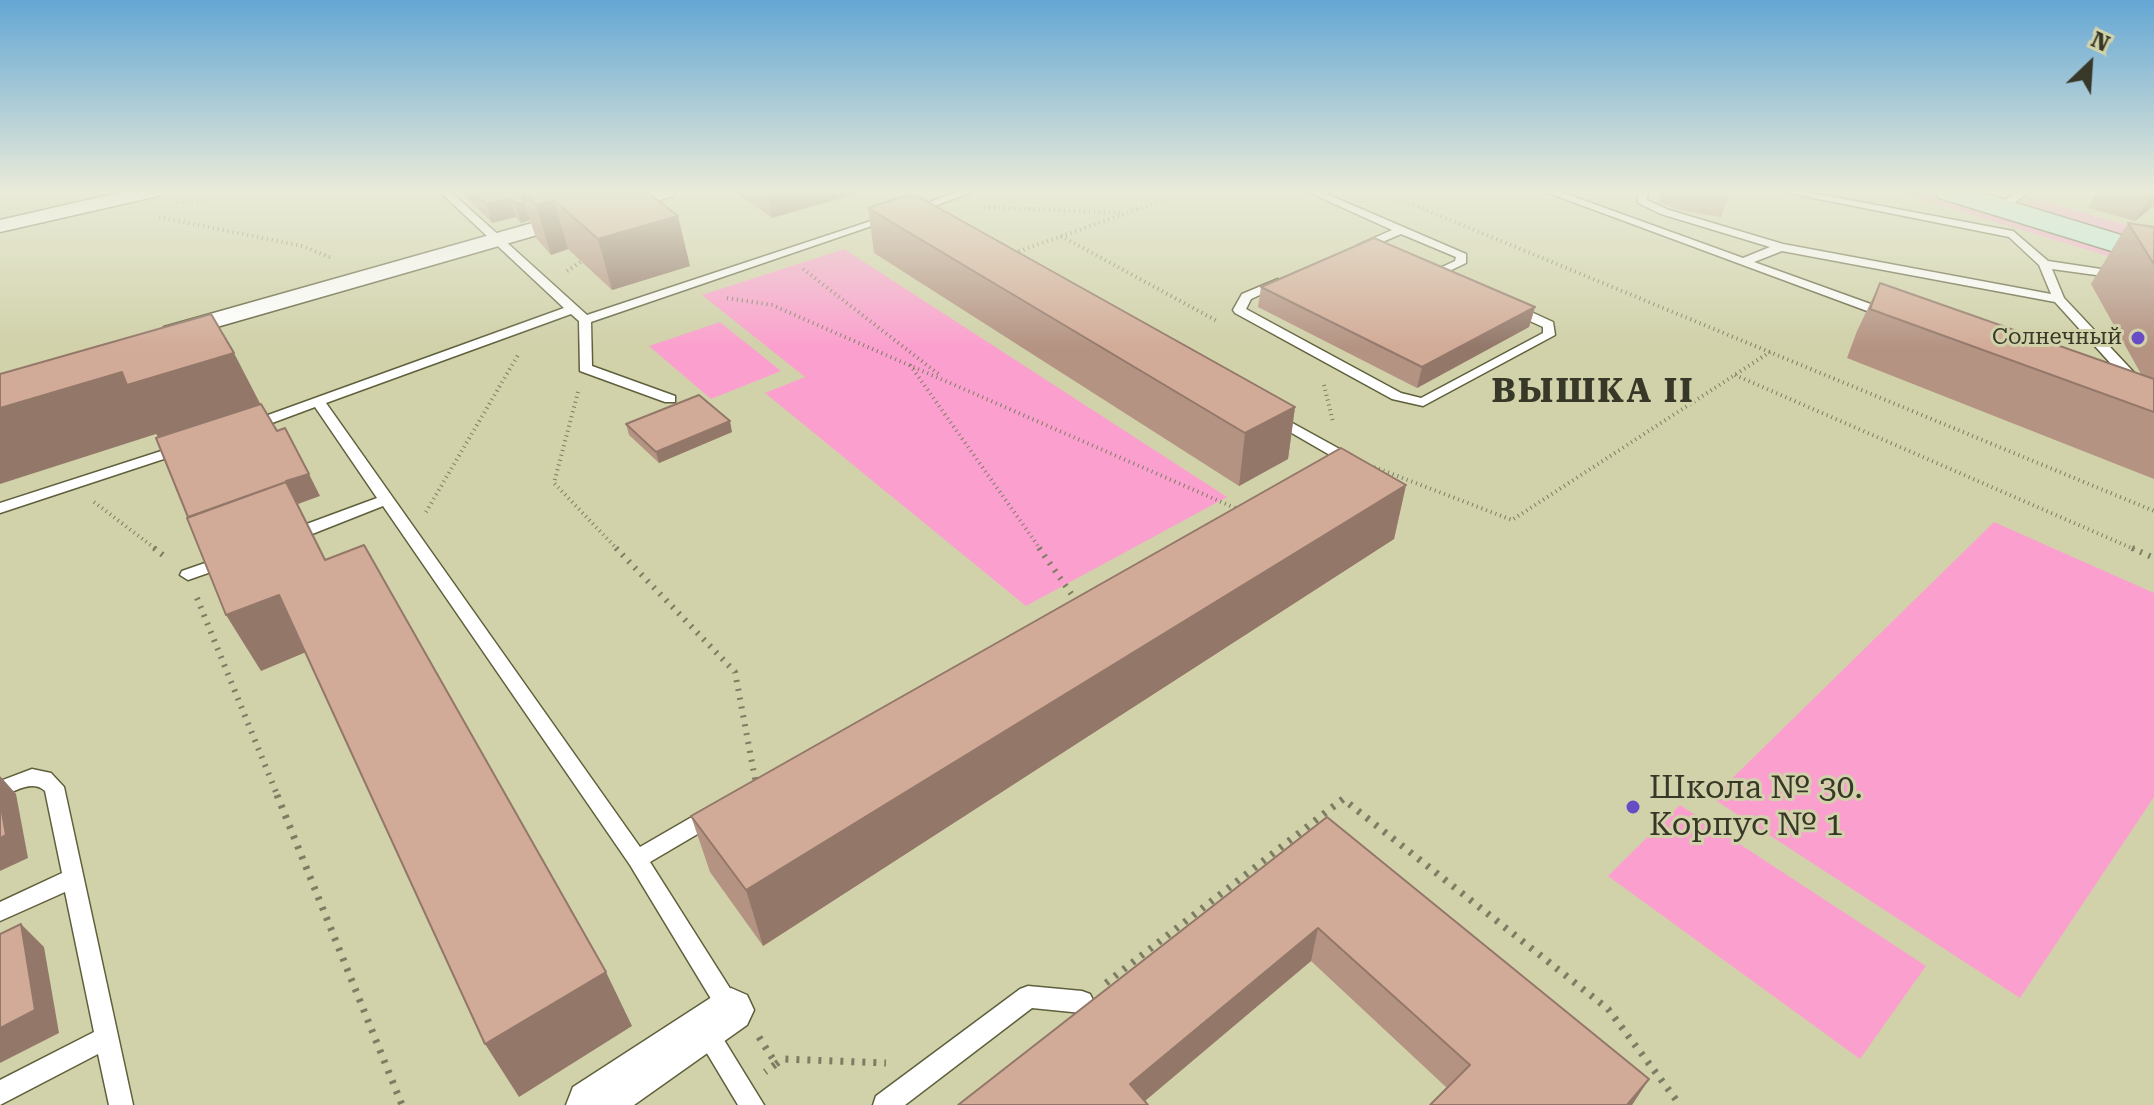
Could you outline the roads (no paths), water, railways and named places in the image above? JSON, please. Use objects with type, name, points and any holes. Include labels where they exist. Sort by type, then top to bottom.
[{"type":"street","points":[[149,339],[491,244]]},
{"type":"street","points":[[2124,244],[2154,255]]},
{"type":"street","points":[[591,1105],[717,1019]]},
{"type":"lane","points":[[503,244],[585,320],[585,368],[670,399]]},
{"type":"lane","points":[[585,320],[817,244]]},
{"type":"lane","points":[[1354,250],[1367,244],[1381,250]]},
{"type":"lane","points":[[1434,244],[1462,256],[1460,263],[1435,274]]},
{"type":"lane","points":[[1693,244],[1905,321]]},
{"type":"lane","points":[[1770,244],[2059,299]]},
{"type":"lane","points":[[2023,244],[2044,264],[2059,299],[2137,384],[2154,388]]},
{"type":"lane","points":[[1744,262],[1781,247]]},
{"type":"lane","points":[[2044,264],[2154,280]]},
{"type":"lane","points":[[1422,268],[1449,280]]},
{"type":"lane","points":[[1287,280],[1246,297],[1239,310],[1397,396],[1423,402],[1549,335],[1549,325],[1502,303]]},
{"type":"lane","points":[[232,432],[572,309]]},
{"type":"lane","points":[[319,403],[410,539],[637,859],[717,1019],[752,1105]]},
{"type":"lane","points":[[1258,408],[1340,455],[1316,469]]},
{"type":"lane","points":[[0,508],[203,442]]},
{"type":"lane","points":[[277,541],[385,500]]},
{"type":"lane","points":[[188,575],[248,553]]},
{"type":"lane","points":[[0,789],[32,777],[44,778],[54,787],[121,1105]]},
{"type":"lane","points":[[637,859],[757,790]]},
{"type":"lane","points":[[0,912],[73,878]]},
{"type":"lane","points":[[885,1105],[1028,997],[1082,1002]]},
{"type":"lane","points":[[0,1093],[106,1038]]},
{"type":"place","name":"Солнечный","points":[[2138,338]]},
{"type":"place","name":"Школа № 30. Корпус № 1","points":[[1633,807]]},
{"type":"district","name":"ВЫШКА II","points":[[1593,392]]}]
